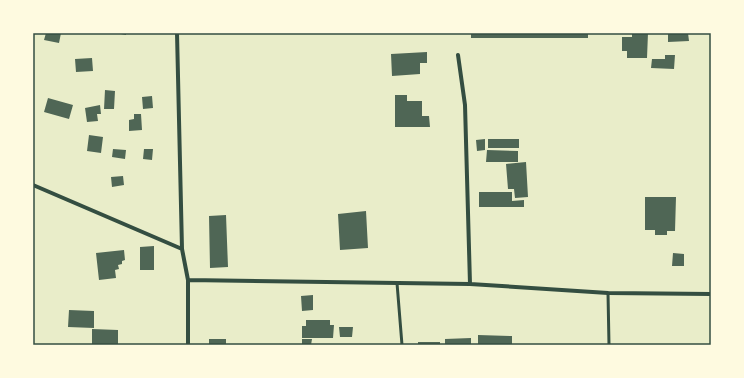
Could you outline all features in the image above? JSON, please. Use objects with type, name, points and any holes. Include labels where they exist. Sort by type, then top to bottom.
[{"type":"street","points":[[177,33],[182,249],[188,280],[188,345]]},
{"type":"street","points":[[458,55],[465,105],[470,284]]},
{"type":"street","points":[[33,185],[182,249]]},
{"type":"street","points":[[188,280],[470,284],[608,294],[711,294]]},
{"type":"lane","points":[[397,283],[402,345]]},
{"type":"lane","points":[[608,294],[609,345]]},
{"type":"building","points":[[46,33],[61,33],[59,43],[44,40]]},
{"type":"building","points":[[471,33],[588,33],[588,38],[471,38]]},
{"type":"building","points":[[632,33],[648,33],[647,58],[627,58],[627,51],[622,51],[622,37],[632,37]]},
{"type":"building","points":[[668,33],[688,33],[689,41],[668,42]]},
{"type":"building","points":[[427,52],[427,63],[420,63],[420,74],[392,76],[391,54]]},
{"type":"building","points":[[665,55],[675,55],[674,69],[651,68],[652,59],[665,59]]},
{"type":"building","points":[[92,58],[93,71],[76,72],[75,59]]},
{"type":"building","points":[[105,90],[115,91],[114,109],[104,109]]},
{"type":"building","points":[[395,95],[407,95],[407,101],[422,101],[422,116],[429,116],[430,127],[395,127]]},
{"type":"building","points":[[152,96],[153,108],[143,109],[142,97]]},
{"type":"building","points":[[48,98],[73,105],[69,119],[44,112]]},
{"type":"building","points":[[100,105],[101,114],[97,114],[98,121],[87,122],[85,108]]},
{"type":"building","points":[[134,114],[141,114],[142,130],[129,131],[129,120],[134,119]]},
{"type":"building","points":[[89,135],[103,137],[101,153],[87,151]]},
{"type":"building","points":[[485,139],[485,150],[477,151],[476,140]]},
{"type":"building","points":[[488,139],[519,139],[519,148],[488,148]]},
{"type":"building","points":[[113,149],[126,150],[125,159],[112,157]]},
{"type":"building","points":[[144,149],[153,149],[152,160],[143,159]]},
{"type":"building","points":[[487,150],[518,151],[518,162],[486,162]]},
{"type":"building","points":[[526,162],[528,197],[515,198],[514,189],[508,189],[506,164]]},
{"type":"building","points":[[123,176],[124,185],[112,187],[111,177]]},
{"type":"building","points":[[479,192],[512,192],[512,201],[524,200],[524,207],[479,207]]},
{"type":"building","points":[[645,197],[676,197],[675,231],[667,231],[667,235],[655,235],[655,230],[645,230]]},
{"type":"building","points":[[366,211],[368,248],[340,250],[338,214]]},
{"type":"building","points":[[226,215],[228,267],[210,268],[209,216]]},
{"type":"building","points":[[154,246],[154,270],[140,270],[140,247]]},
{"type":"building","points":[[124,250],[125,260],[122,261],[122,264],[118,265],[119,269],[115,270],[116,278],[99,280],[96,253]]},
{"type":"building","points":[[673,253],[684,254],[684,266],[672,266]]},
{"type":"building","points":[[313,295],[313,310],[302,311],[301,296]]},
{"type":"building","points":[[69,310],[94,311],[94,328],[68,327]]},
{"type":"building","points":[[306,320],[330,320],[330,325],[334,325],[333,338],[302,338],[302,326],[306,326]]},
{"type":"building","points":[[339,327],[353,327],[352,337],[340,337]]},
{"type":"building","points":[[92,329],[118,330],[118,345],[92,345]]},
{"type":"building","points":[[478,335],[512,336],[512,345],[478,345]]},
{"type":"building","points":[[471,338],[471,345],[445,345],[445,339]]},
{"type":"building","points":[[209,339],[226,339],[226,345],[209,345]]},
{"type":"building","points":[[302,339],[312,339],[311,345],[302,345]]},
{"type":"building","points":[[418,342],[440,342],[440,345],[418,345]]}]
